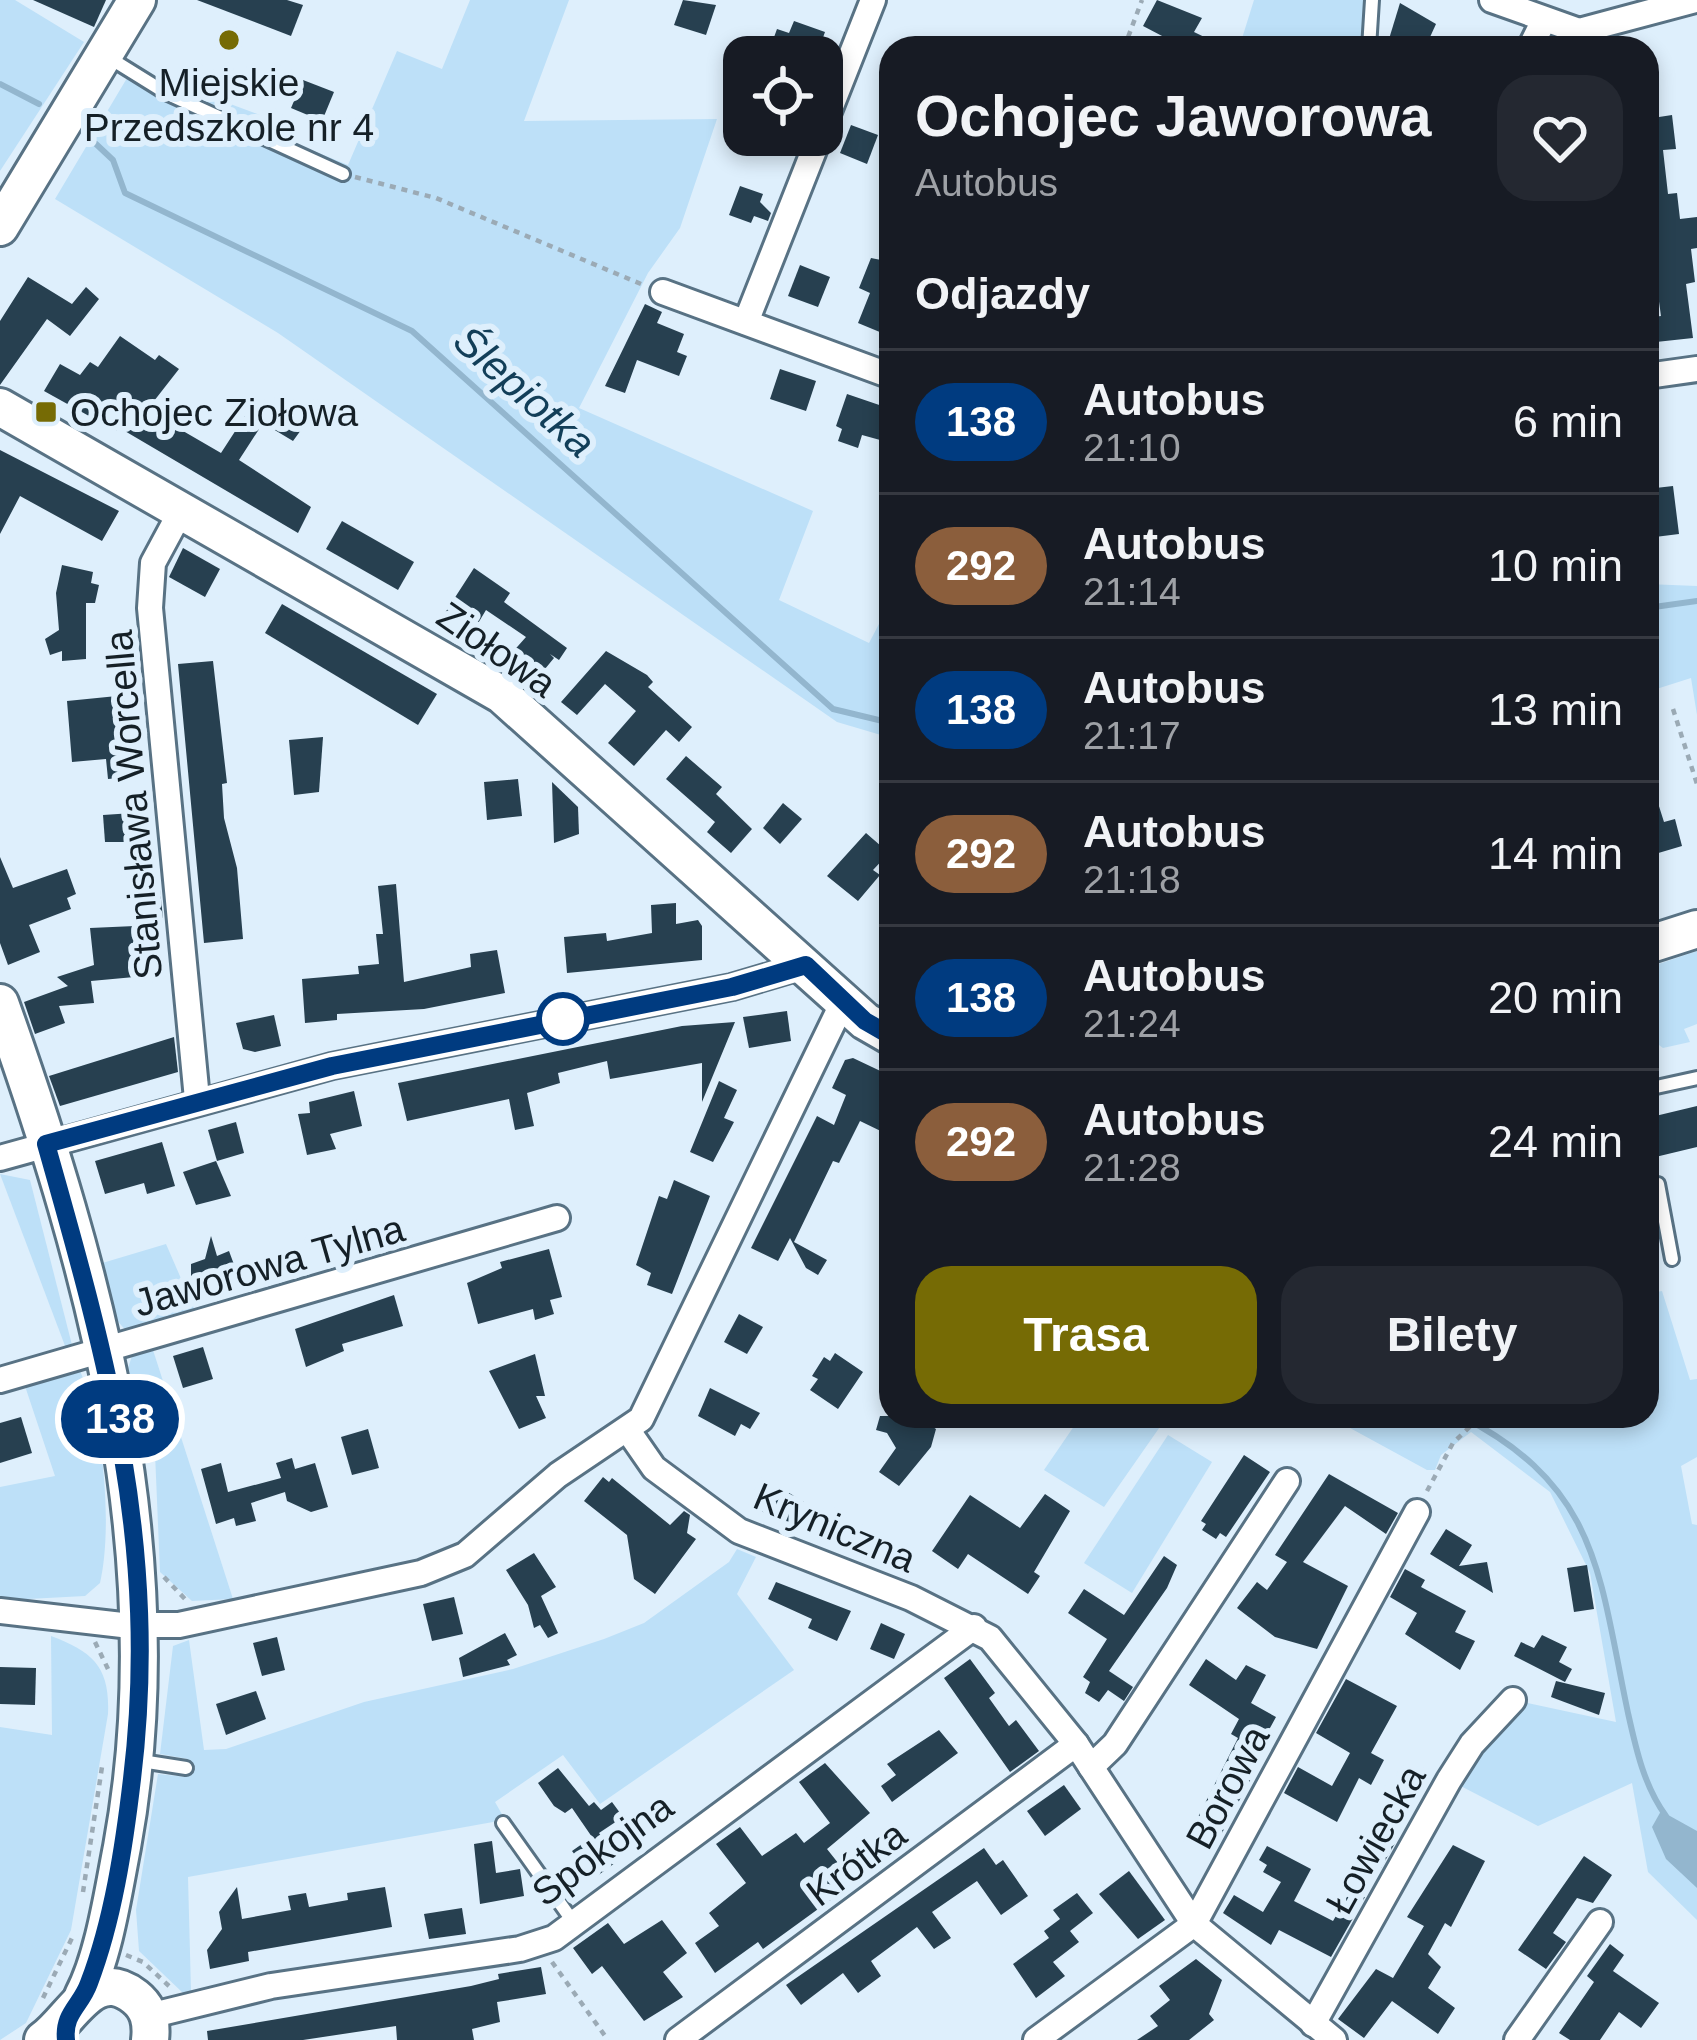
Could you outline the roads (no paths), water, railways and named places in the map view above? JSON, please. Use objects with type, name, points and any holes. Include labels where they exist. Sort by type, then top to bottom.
[{"type":"street","points":[[0,227],[137,0]]},
{"type":"street","points":[[843,76],[873,0]]},
{"type":"street","points":[[1492,0],[1573,36]]},
{"type":"street","points":[[1589,36],[1695,0]]},
{"type":"street","points":[[1536,36],[1543,22]]},
{"type":"street","points":[[746,322],[812,156]]},
{"type":"street","points":[[663,292],[879,372]]},
{"type":"street","points":[[1659,374],[1697,369]]},
{"type":"street","name":"Ziołowa","points":[[0,407],[502,695],[879,1027]]},
{"type":"street","name":"Stanisława Worcella","points":[[181,511],[153,563],[150,608],[197,1099]]},
{"type":"street","points":[[1659,941],[1697,929]]},
{"type":"street","points":[[0,1158],[197,1099],[332,1066],[732,987],[806,965]]},
{"type":"street","points":[[0,1611],[139,1625],[249,1612],[448,1564],[558,1475],[629,1432],[654,1398],[844,1000]]},
{"type":"street","points":[[0,1003],[104,1350],[126,1459],[139,1625],[120,1759],[88,1914],[60,2018]]},
{"type":"street","name":"Jaworowa Tylna","points":[[0,1380],[557,1218]]},
{"type":"street","name":"Kryniczna","points":[[629,1432],[654,1468],[740,1531],[974,1628],[1013,1661],[1076,1744],[1194,1924],[1323,2032]]},
{"type":"street","points":[[1091,1767],[1115,1744],[1287,1481]]},
{"type":"street","name":"Borowa","points":[[1036,2040],[1194,1924],[1422,1502]]},
{"type":"street","name":"Spokojna","points":[[143,2017],[271,1986],[538,1944],[574,1923],[974,1628]]},
{"type":"street","name":"Łowiecka","points":[[1323,2032],[1460,1762],[1513,1700]]},
{"type":"street","name":"Krótka","points":[[678,2040],[1076,1744]]},
{"type":"street","points":[[88,1914],[143,2017]]},
{"type":"street","points":[[1517,2040],[1600,1922]]},
{"type":"street","points":[[60,2018],[105,1988],[143,2017]]},
{"type":"lane","points":[[1370,36],[1372,0]]},
{"type":"lane","points":[[104,55],[209,115],[343,174]]},
{"type":"lane","points":[[1659,1086],[1697,1078]]},
{"type":"lane","points":[[1659,1189],[1672,1258]]},
{"type":"lane","points":[[120,1759],[186,1768]]},
{"type":"lane","points":[[503,1823],[574,1923]]},
{"type":"waterway","name":"Ślepiotka","points":[[0,84],[39,104]]},
{"type":"waterway","name":"Ślepiotka","points":[[96,144],[113,160],[125,193],[412,331],[833,709],[879,720]]},
{"type":"waterway","points":[[1659,606],[1697,601]]},
{"type":"waterway","name":"Ślepiotka","points":[[1481,1428],[1542,1473],[1586,1540],[1609,1619],[1638,1754],[1666,1816]]},
{"type":"place","name":"Miejskie Przedszkole nr 4","points":[[229,40]]},
{"type":"place","name":"Ochojec Ziołowa","points":[[46,412]]}]
